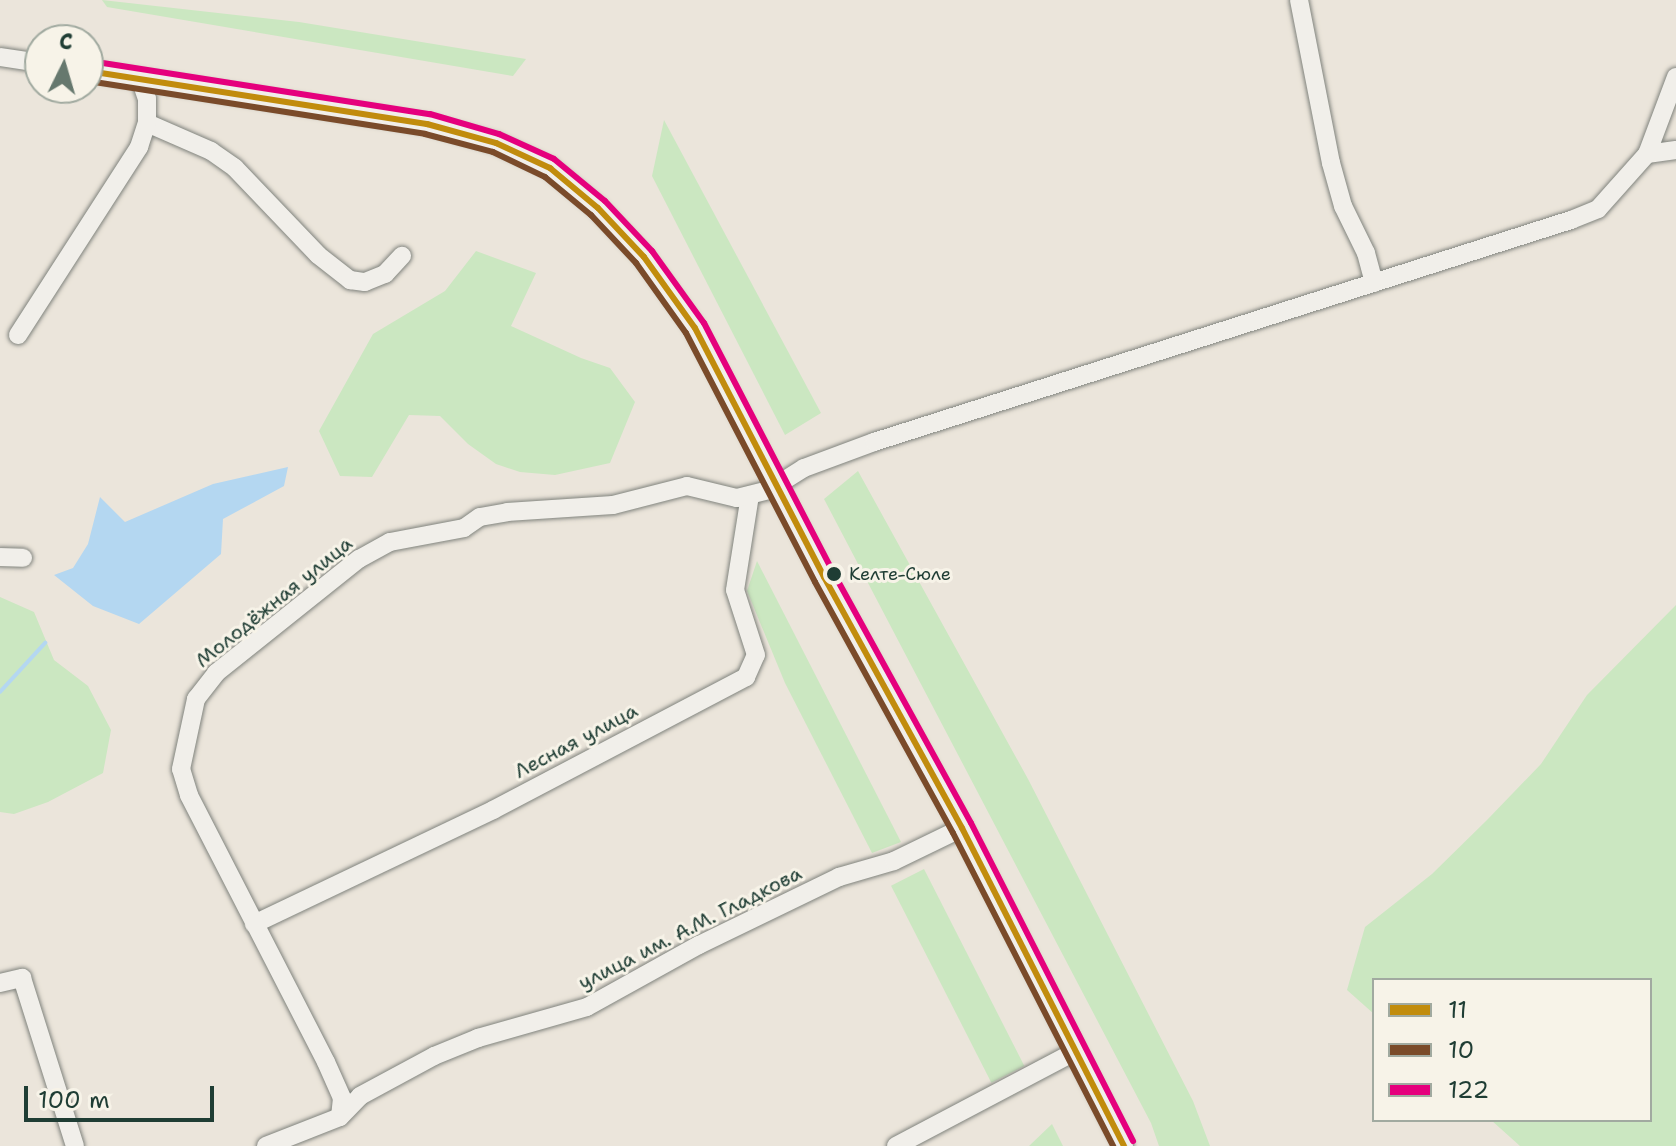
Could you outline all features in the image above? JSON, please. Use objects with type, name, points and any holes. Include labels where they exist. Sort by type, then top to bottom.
[{"type":"street","points":[[1299,0],[1331,163],[1343,206],[1366,253],[1374,283]]},
{"type":"street","points":[[0,57],[24,61]]},
{"type":"street","points":[[104,73],[427,124],[496,143],[550,168],[598,208],[644,257],[695,328],[962,828],[1124,1146]]},
{"type":"street","points":[[1676,77],[1647,154],[1676,150]]},
{"type":"street","points":[[18,335],[139,147],[147,123],[147,99],[140,79]]},
{"type":"street","points":[[147,123],[211,151],[235,168],[318,255],[350,280],[365,282],[385,274],[402,256]]},
{"type":"street","name":"Молодёжная улица","points":[[340,1117],[342,1098],[189,795],[181,769],[196,699],[216,673],[359,559],[390,542],[464,528],[480,517],[507,512],[613,505],[687,486],[737,498],[750,495],[804,468],[874,442],[1598,209],[1647,154]]},
{"type":"street","name":"Лесная улица","points":[[254,924],[507,803],[746,677],[756,655],[735,590],[750,495]]},
{"type":"street","points":[[0,557],[23,558]]},
{"type":"street","name":"улица им. А.М. Гладкова","points":[[266,1146],[340,1117],[360,1096],[434,1056],[478,1038],[587,1007],[699,945],[839,877],[894,861],[962,828]]},
{"type":"street","points":[[0,983],[22,978],[75,1146]]},
{"type":"street","points":[[896,1146],[1074,1052]]},
{"type":"green space","points":[[102,0],[299,22],[526,59],[513,76],[107,7]]},
{"type":"green space","points":[[664,120],[821,413],[785,435],[652,176]]},
{"type":"green space","points":[[476,251],[536,273],[511,326],[610,368],[635,402],[610,463],[555,475],[520,472],[496,464],[468,444],[440,416],[409,415],[372,477],[340,476],[319,431],[373,334],[445,291]]},
{"type":"green space","points":[[858,471],[1028,779],[1193,1101],[1210,1146],[1159,1146],[1151,1123],[824,499]]},
{"type":"green space","points":[[757,561],[901,842],[872,853],[785,683],[747,591]]},
{"type":"green space","points":[[0,597],[34,612],[54,660],[88,686],[111,730],[103,773],[48,802],[14,814],[0,812]]},
{"type":"green space","points":[[1676,605],[1676,1146],[1520,1146],[1493,1122],[1652,1122],[1652,978],[1372,978],[1372,1012],[1347,990],[1365,927],[1432,874],[1541,764],[1587,695]]},
{"type":"green space","points":[[924,869],[1024,1066],[991,1083],[891,886]]},
{"type":"green space","points":[[1052,1124],[1063,1146],[1029,1146]]},
{"type":"water","points":[[288,467],[284,486],[223,519],[221,554],[139,624],[93,606],[54,575],[73,568],[88,544],[100,497],[125,522],[213,484]]},
{"type":"waterway","points":[[0,692],[45,643]]},
{"type":"transit line","name":"122","points":[[104,63],[430,114],[499,134],[554,159],[605,201],[652,251],[704,323],[833,572],[971,823],[1133,1141]]},
{"type":"transit line","name":"11","points":[[104,74],[427,124],[496,143],[550,168],[598,208],[644,257],[695,328],[824,577],[962,828],[1124,1146]]},
{"type":"transit line","name":"10","points":[[104,84],[425,134],[493,152],[545,177],[591,215],[636,263],[686,333],[815,582],[953,833],[1113,1146]]},
{"type":"place","name":"Келте-Сюле","points":[[834,574]]}]
